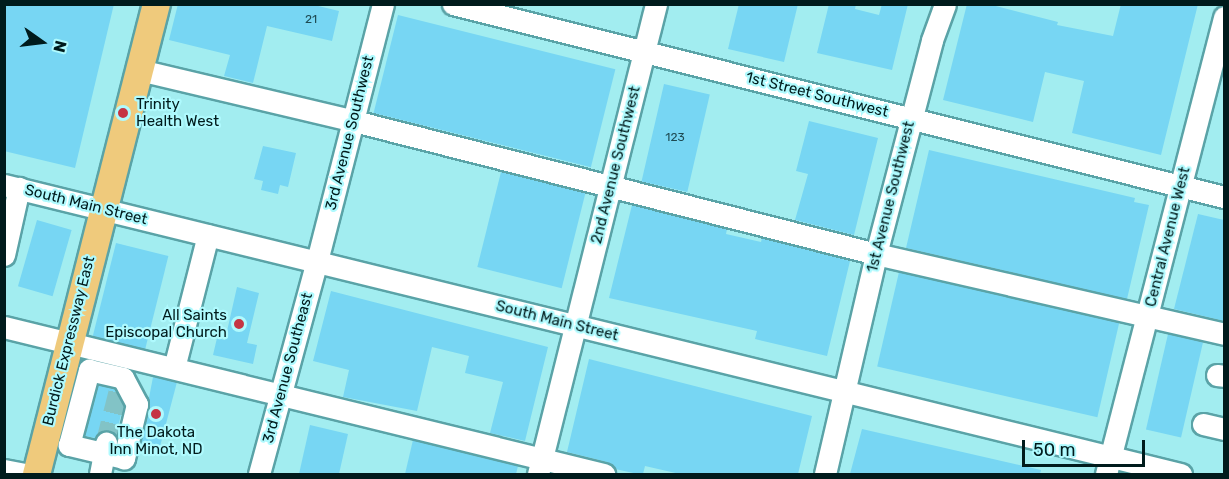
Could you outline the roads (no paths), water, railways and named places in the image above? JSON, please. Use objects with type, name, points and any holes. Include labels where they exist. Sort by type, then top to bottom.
[{"type":"main road","name":"Burdick Expressway East","points":[[36,474],[60,430],[65,353],[156,4]]},
{"type":"street","name":"3rd Avenue Southwest","points":[[317,261],[382,4]]},
{"type":"street","name":"1st Street Southwest","points":[[453,4],[1224,197]]},
{"type":"street","name":"2nd Avenue Southwest","points":[[540,467],[656,4]]},
{"type":"street","name":"1st Avenue Southwest","points":[[825,474],[876,254],[932,39],[945,4]]},
{"type":"street","name":"Central Avenue West","points":[[1108,466],[1149,316],[1224,17]]},
{"type":"street","points":[[139,70],[876,254],[1224,334]]},
{"type":"street","points":[[4,255],[12,187]]},
{"type":"street","name":"South Main Street","points":[[12,187],[845,392],[1108,466],[1181,474]]},
{"type":"street","points":[[174,368],[208,235]]},
{"type":"street","name":"3rd Avenue Southeast","points":[[259,474],[317,261]]},
{"type":"street","points":[[4,327],[65,353],[89,370],[121,385],[138,404],[124,458],[105,448],[69,445],[60,430],[89,370]]},
{"type":"street","points":[[65,353],[174,368],[280,393],[540,467],[604,474]]},
{"type":"street","points":[[1203,424],[1224,429]]},
{"type":"street","points":[[99,474],[105,448]]},
{"type":"street","points":[[4,470],[24,474]]},
{"type":"tunnel","points":[[106,443],[119,392]]},
{"type":"place","name":"Trinity Health West","points":[[123,113]]},
{"type":"place","name":"All Saints Episcopal Church","points":[[239,324]]},
{"type":"place","name":"The Dakota Inn Minot, ND","points":[[156,414]]}]
